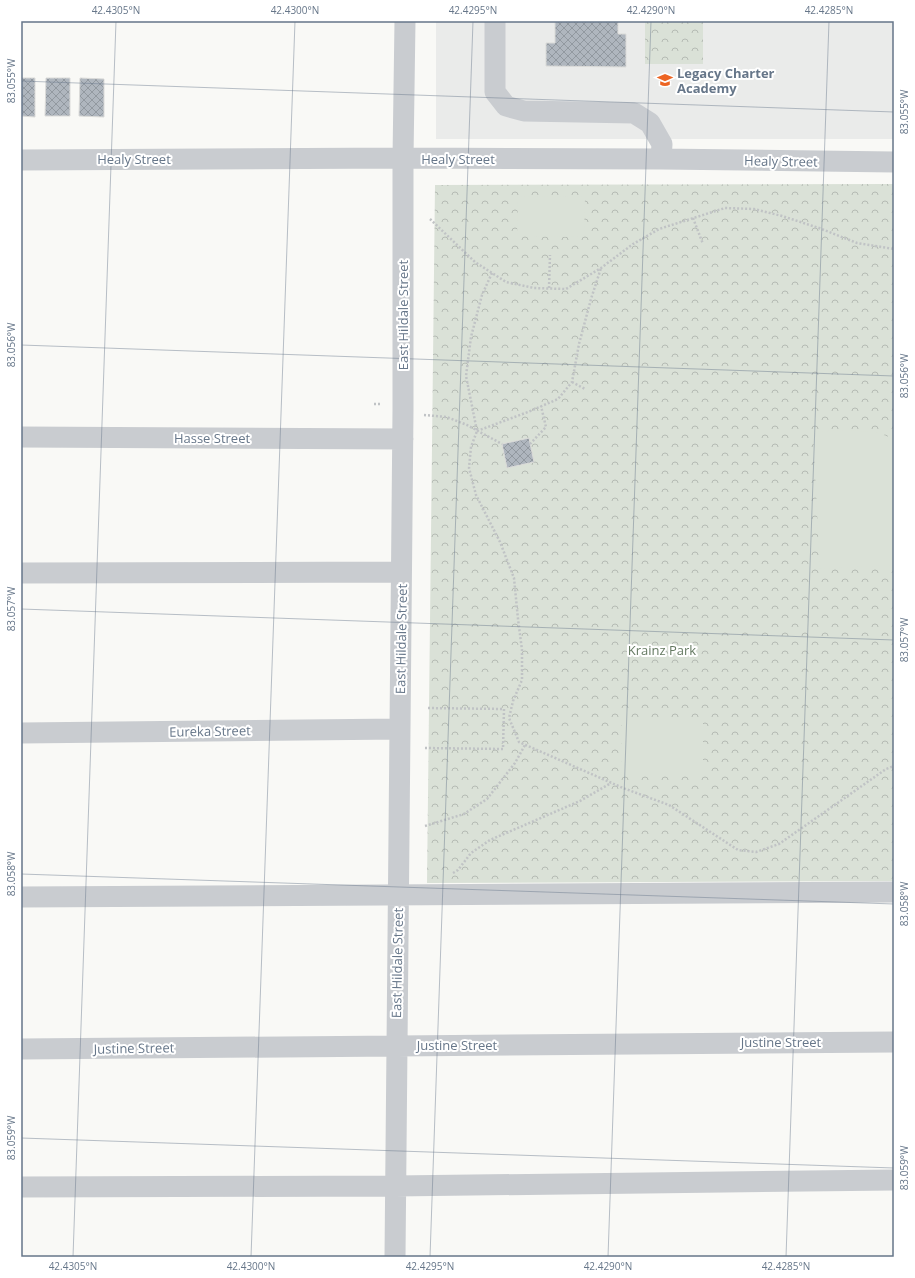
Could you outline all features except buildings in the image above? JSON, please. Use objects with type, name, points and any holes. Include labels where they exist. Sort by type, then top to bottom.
[{"type":"street","name":"East Hildale Street","points":[[395,1257],[403,439],[403,158],[405,21]]},
{"type":"street","points":[[494,21],[495,92],[506,106],[524,111],[634,113],[650,123],[662,144],[661,159]]},
{"type":"street","name":"Healy Street","points":[[21,160],[403,158],[894,162]]},
{"type":"street","name":"Hasse Street","points":[[21,437],[403,439]]},
{"type":"street","points":[[21,573],[401,572]]},
{"type":"street","name":"Eureka Street","points":[[21,733],[400,729]]},
{"type":"street","points":[[21,897],[894,892]]},
{"type":"street","name":"Justine Street","points":[[21,1049],[894,1042]]},
{"type":"street","points":[[21,1187],[396,1186],[894,1180]]},
{"type":"path","points":[[430,219],[475,262],[506,282],[534,288],[566,288],[601,268],[633,244],[659,229],[725,208],[754,209],[819,228],[857,243],[886,249],[894,249]]},
{"type":"path","points":[[693,218],[703,244]]},
{"type":"path","points":[[549,288],[550,255]]},
{"type":"path","points":[[477,431],[558,399],[572,382],[578,344],[601,268]]},
{"type":"path","points":[[492,273],[482,295],[471,337],[466,376],[477,431],[471,447],[469,468],[476,495],[500,542],[514,578],[522,650],[522,680],[513,701],[509,718],[519,742],[611,783],[669,805],[738,850],[756,852],[779,844],[862,785],[886,769],[894,766]]},
{"type":"path","points":[[572,382],[585,389]]},
{"type":"path","points":[[530,444],[546,427],[541,406]]},
{"type":"path","points":[[418,415],[447,418],[467,425],[502,444]]},
{"type":"path","points":[[425,748],[503,748],[504,709],[426,708]]},
{"type":"path","points":[[503,718],[509,718]]},
{"type":"path","points":[[425,826],[464,814],[487,799],[515,763],[525,745]]},
{"type":"path","points":[[452,874],[458,870],[471,853],[490,840],[580,801],[611,783]]},
{"type":"shaded area","name":"Legacy Charter Academy","points":[[436,21],[894,21],[894,139],[436,139]]},
{"type":"green space","points":[[645,21],[703,21],[703,64],[645,64]]},
{"type":"green space","name":"Krainz Park","points":[[894,184],[894,881],[427,883],[435,185]]},
{"type":"green space","points":[[518,196],[585,197],[584,237],[517,236]]},
{"type":"green space","points":[[843,430],[876,432],[894,439],[894,565],[820,569],[813,432]]},
{"type":"green space","points":[[622,722],[703,722],[703,774],[621,774]]},
{"type":"place","name":"Legacy Charter Academy","points":[[665,80]]}]
